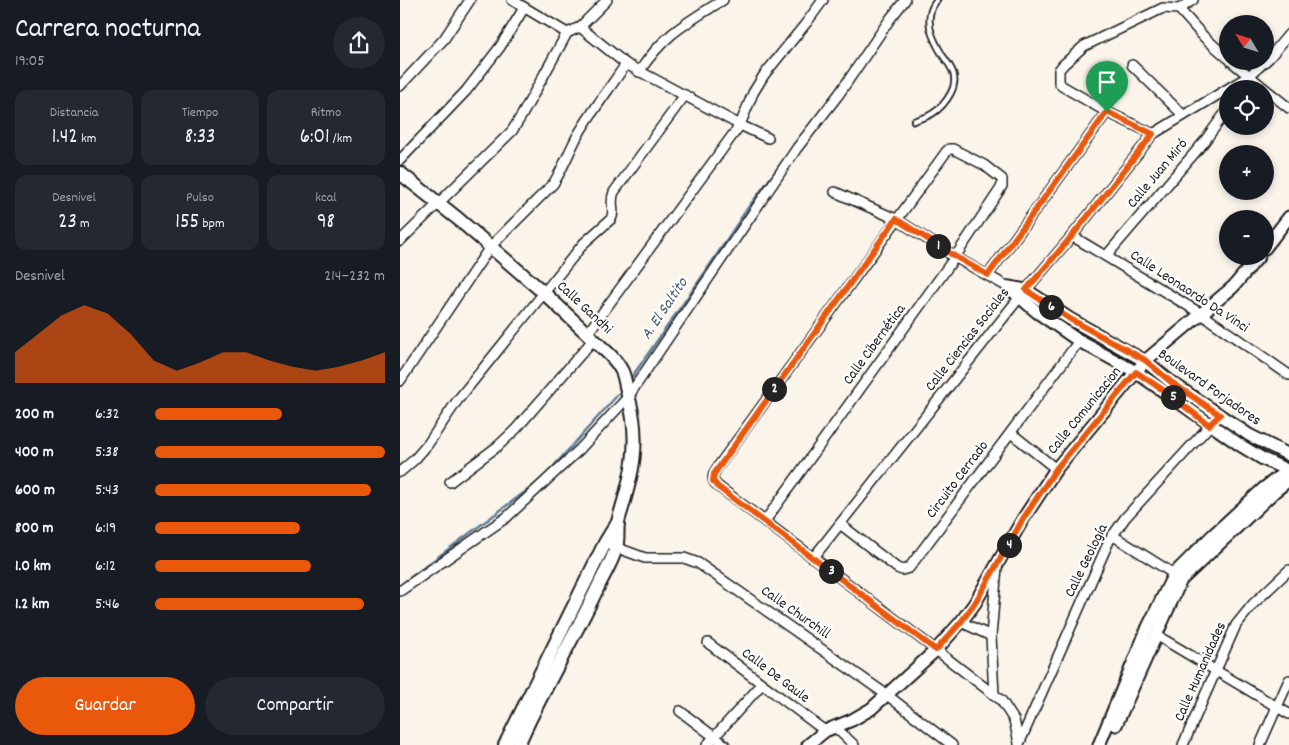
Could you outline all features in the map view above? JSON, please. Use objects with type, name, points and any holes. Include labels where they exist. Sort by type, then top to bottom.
[{"type":"main road","name":"Calle Gandhi","points":[[400,173],[543,292],[610,356],[624,374],[635,430],[635,454],[632,474],[611,545],[584,617],[518,745]]},
{"type":"main road","name":"Calle Gandhi","points":[[505,745],[611,545]]},
{"type":"street","points":[[400,86],[444,39],[470,0]]},
{"type":"street","points":[[512,0],[567,33]]},
{"type":"street","points":[[400,241],[512,131],[567,33],[580,27],[607,0]]},
{"type":"street","points":[[639,72],[651,54],[673,32],[723,0]]},
{"type":"street","points":[[450,482],[498,446],[516,428],[590,337],[740,125],[753,92],[764,75],[823,0]]},
{"type":"street","points":[[400,591],[507,517],[580,449],[628,397],[797,148],[839,94],[905,0]]},
{"type":"street","points":[[1153,134],[1107,112],[1062,86],[1059,82],[1059,70],[1084,46],[1163,8],[1179,9],[1193,0]]},
{"type":"street","points":[[400,160],[466,91],[500,47],[524,8]]},
{"type":"street","points":[[1179,9],[1204,37],[1219,50]]},
{"type":"street","points":[[580,27],[626,64],[639,72],[768,138]]},
{"type":"street","name":"Calle Ciencias Sociales","points":[[1243,80],[1269,58],[1289,34]]},
{"type":"street","points":[[400,380],[490,247],[553,184],[561,172],[570,150],[584,125],[626,64]]},
{"type":"street","points":[[1132,65],[1183,115]]},
{"type":"street","points":[[1242,70],[1254,80]]},
{"type":"street","points":[[400,472],[428,444],[457,401],[543,292],[584,243],[613,216],[611,202],[614,192],[685,95]]},
{"type":"street","name":"Calle Ciencias Sociales","points":[[813,558],[1022,294],[1072,236],[1153,134],[1219,95]]},
{"type":"street","points":[[1274,96],[1289,108]]},
{"type":"street","points":[[988,275],[1107,112]]},
{"type":"street","name":"Calle Juan Miró","points":[[1107,255],[1204,142],[1219,121]]},
{"type":"street","name":"Calle Cibernética","points":[[765,521],[956,257],[999,191],[1002,182],[999,176],[984,165],[953,149],[949,149],[896,219]]},
{"type":"street","name":"Boulevard Forjadores","points":[[836,192],[896,219],[1008,287],[1145,360],[1171,382],[1249,435],[1289,456]]},
{"type":"street","points":[[1274,236],[1289,217]]},
{"type":"street","points":[[896,219],[717,468],[712,478],[715,484],[994,695],[1010,712],[1014,720],[1019,744]]},
{"type":"street","name":"Calle Leonaordo Da Vinci","points":[[1072,236],[1107,255],[1200,313],[1289,375]]},
{"type":"street","name":"Calle Comunicacion","points":[[808,745],[830,729],[861,715],[887,695],[936,650],[975,603],[1023,519],[1056,469],[1145,360],[1233,287],[1251,265]]},
{"type":"street","name":"Boulevard Forjadores","points":[[1022,294],[1079,341],[1136,372],[1209,425],[1263,459],[1289,471]]},
{"type":"street","name":"Circuito Cerrado","points":[[840,524],[894,566],[905,570],[912,564],[1079,341]]},
{"type":"street","name":"Calle Geología","points":[[1019,744],[1112,535],[1125,518],[1220,415]]},
{"type":"street","points":[[1011,433],[1056,469]]},
{"type":"street","points":[[1099,745],[1148,628],[1174,574],[1263,489],[1289,471]]},
{"type":"street","points":[[1107,745],[1181,580],[1289,480]]},
{"type":"street","points":[[1112,535],[1174,574]]},
{"type":"street","name":"Calle Churchill","points":[[611,545],[645,558],[684,558],[694,561],[730,583],[887,695],[952,745]]},
{"type":"street","points":[[994,695],[991,636],[997,567]]},
{"type":"street","name":"Calle Humanidades","points":[[1183,745],[1236,625],[1244,613],[1289,570]]},
{"type":"street","points":[[961,622],[991,636]]},
{"type":"street","points":[[1156,635],[1289,714]]},
{"type":"street","name":"Calle De Gaule","points":[[708,643],[762,684],[854,745]]},
{"type":"street","points":[[1260,745],[1289,680]]},
{"type":"street","points":[[707,745],[762,684]]},
{"type":"street","points":[[680,711],[725,745]]},
{"type":"lane","points":[[914,121],[928,116],[938,109],[947,100],[954,82],[952,70],[934,41],[928,22],[930,8],[937,0]]},
{"type":"waterway","name":"A. El Saltito","points":[[832,96],[839,86]]},
{"type":"waterway","name":"A. El Saltito","points":[[629,381],[747,209],[781,164]]},
{"type":"waterway","name":"A. El Saltito","points":[[543,478],[623,389]]},
{"type":"waterway","name":"A. El Saltito","points":[[403,583],[537,483]]},
{"type":"route","points":[[1107,112],[1153,134],[1072,236],[1026,290],[1070,319],[1145,360],[1171,382],[1220,415],[1209,425],[1136,372],[1056,469],[1023,519],[997,567],[968,614],[936,650],[718,487],[712,478],[717,468],[896,219],[988,275],[1107,112]]}]
